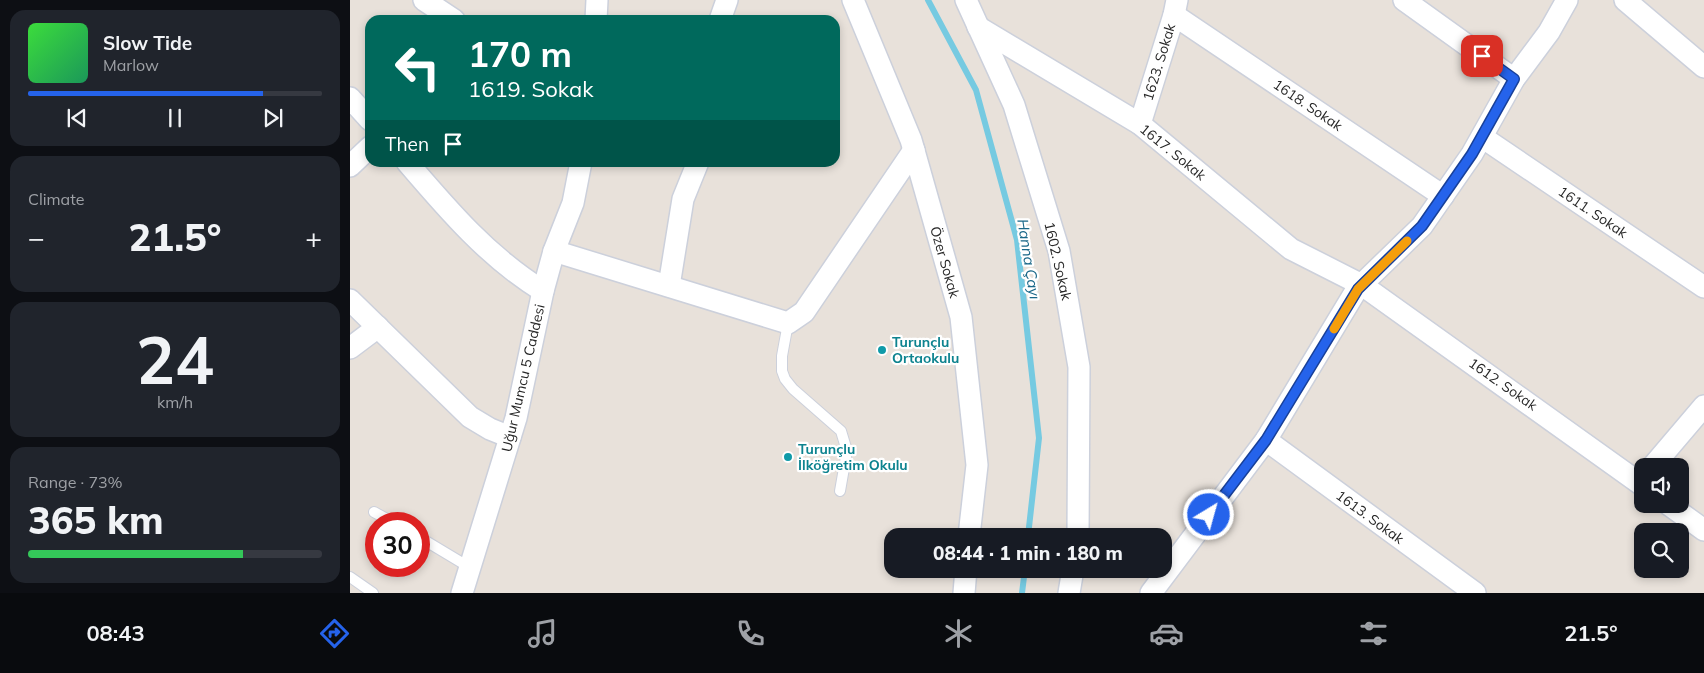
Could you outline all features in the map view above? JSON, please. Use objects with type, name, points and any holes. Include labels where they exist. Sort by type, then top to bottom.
[{"type":"street","points":[[424,0],[446,15]]},
{"type":"street","points":[[596,15],[597,0]]},
{"type":"street","points":[[722,15],[727,0]]},
{"type":"street","name":"Özer Sokak","points":[[853,0],[912,140],[961,317],[977,465],[970,528]]},
{"type":"street","name":"1602. Sokak","points":[[966,0],[1014,105],[1059,251],[1079,367],[1078,528]]},
{"type":"street","points":[[1404,0],[1514,79]]},
{"type":"street","points":[[1151,593],[1266,440],[1362,285],[1422,226],[1472,154],[1514,79],[1549,32],[1567,0]]},
{"type":"street","points":[[1625,0],[1704,67]]},
{"type":"street","name":"1623. Sokak","points":[[1140,124],[1175,7]]},
{"type":"street","name":"1618. Sokak","points":[[1175,7],[1443,196]]},
{"type":"street","name":"1617. Sokak","points":[[978,27],[1140,124],[1291,249],[1362,285]]},
{"type":"street","points":[[350,98],[365,114]]},
{"type":"street","name":"1611. Sokak","points":[[1482,137],[1704,287]]},
{"type":"street","points":[[554,252],[788,322],[804,312],[914,150]]},
{"type":"street","points":[[350,166],[365,152]]},
{"type":"street","points":[[411,167],[452,215],[494,256],[522,278],[543,291]]},
{"type":"street","name":"Uğur Mumcu 5 Caddesi","points":[[462,593],[516,418],[543,291],[554,252],[573,203],[580,167]]},
{"type":"street","points":[[669,286],[683,199],[696,167]]},
{"type":"street","name":"1612. Sokak","points":[[1362,285],[1634,477]]},
{"type":"street","points":[[350,300],[470,417],[490,429],[510,437]]},
{"type":"street","points":[[350,348],[378,327]]},
{"type":"street","points":[[1660,458],[1704,406]]},
{"type":"street","name":"1613. Sokak","points":[[1266,440],[1475,593]]},
{"type":"street","points":[[1680,513],[1704,530]]},
{"type":"street","points":[[964,593],[965,578]]},
{"type":"street","points":[[1069,593],[1072,578]]},
{"type":"lane","points":[[788,322],[782,356],[784,379],[841,432],[847,451],[840,491]]},
{"type":"lane","points":[[430,544],[469,567]]},
{"type":"lane","points":[[350,577],[372,593]]},
{"type":"waterway","name":"Hanna Çayı","points":[[928,0],[976,90],[1017,240],[1039,438],[1029,528]]},
{"type":"waterway","name":"Hanna Çayı","points":[[1022,593],[1024,578]]},
{"type":"slow traffic","points":[[1334,329],[1358,289],[1407,241]]},
{"type":"place","name":"Turunçlu Ortaokulu","points":[[882,350]]},
{"type":"place","name":"Turunçlu İlköğretim Okulu","points":[[788,457]]},
{"type":"route","points":[[1209,515],[1266,440],[1358,289],[1422,226],[1472,154],[1514,79],[1482,56]]}]
